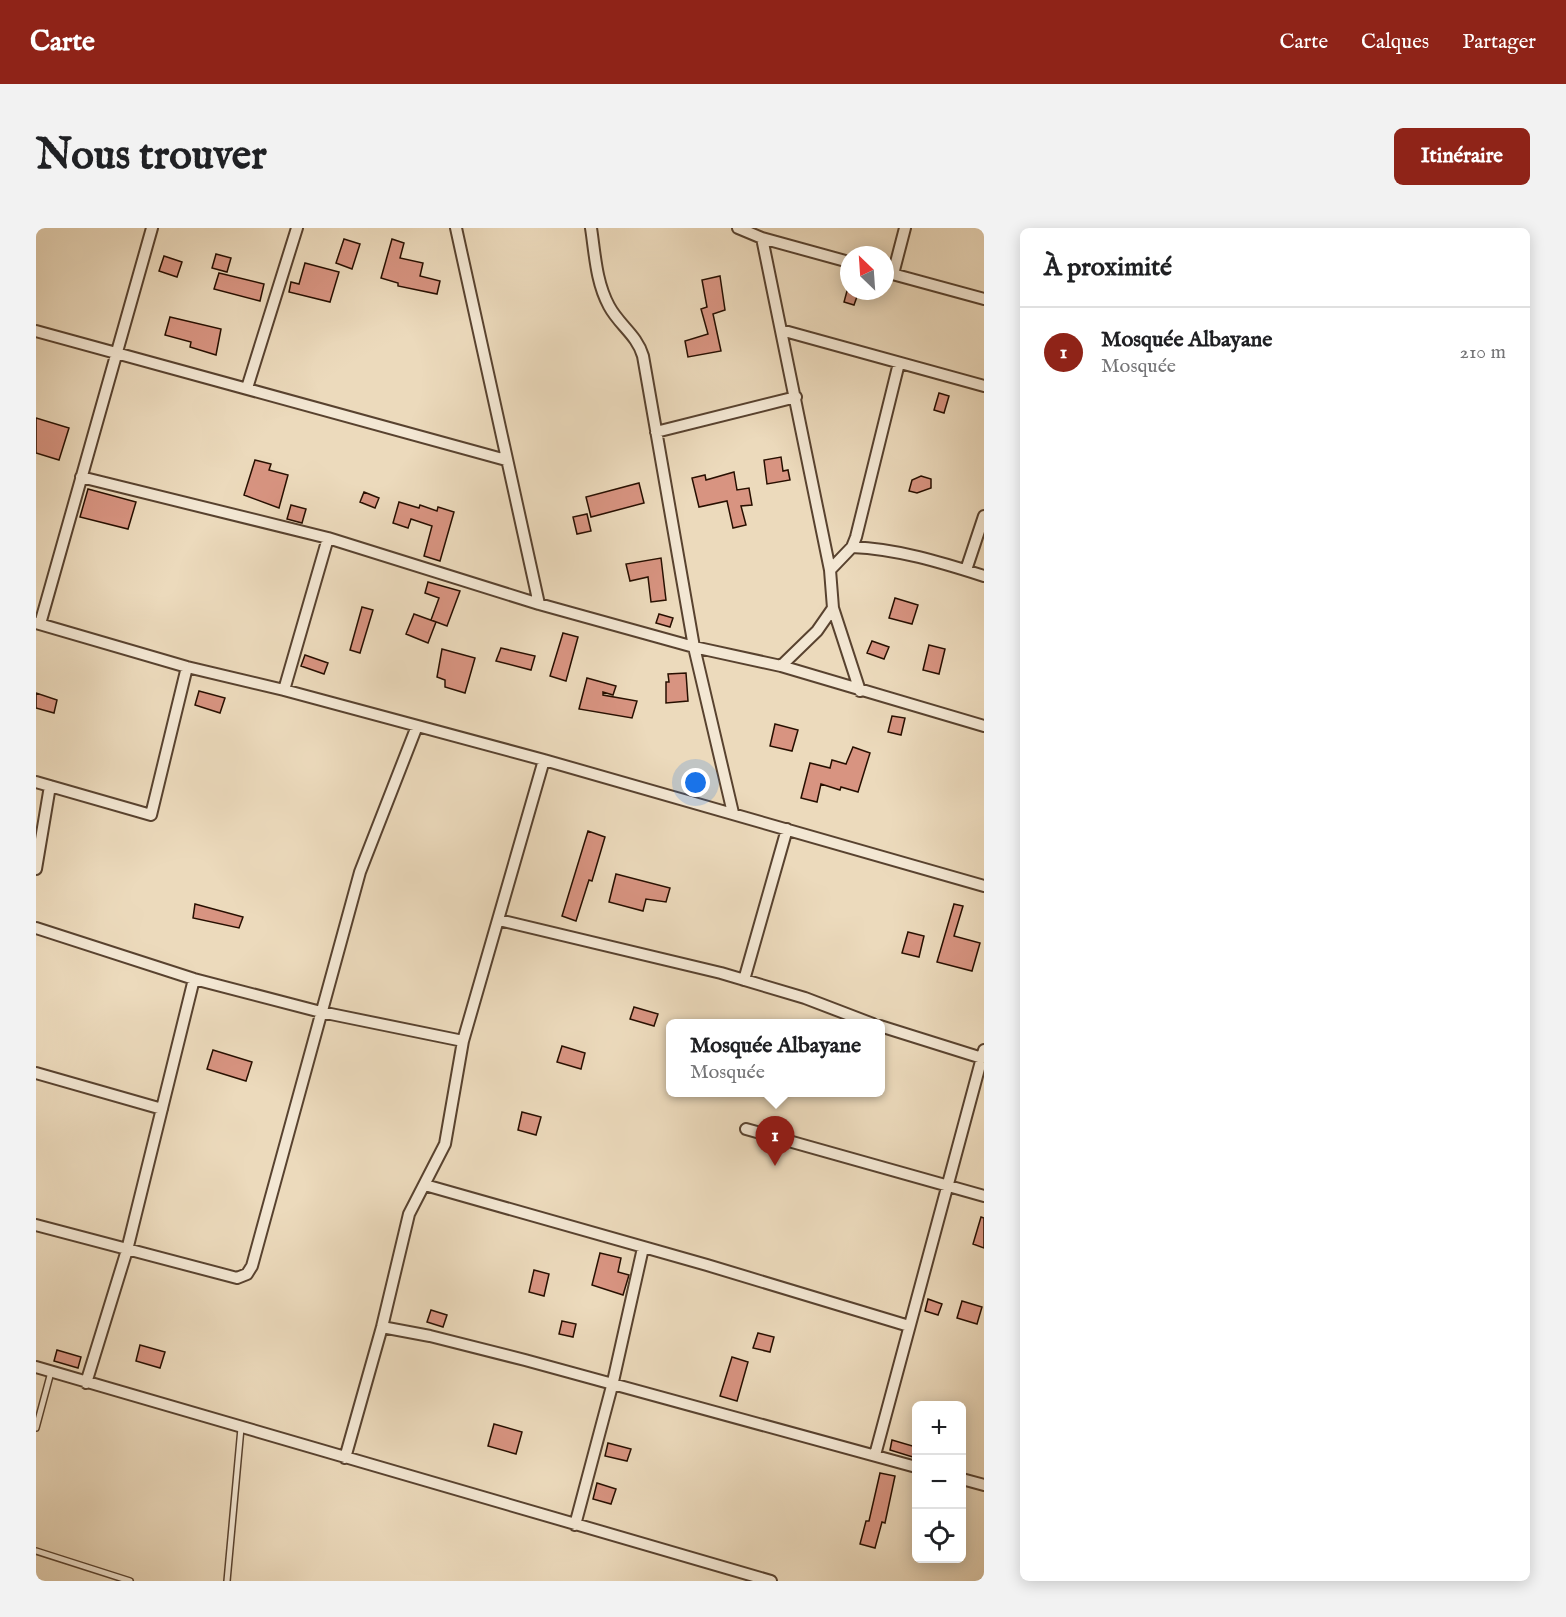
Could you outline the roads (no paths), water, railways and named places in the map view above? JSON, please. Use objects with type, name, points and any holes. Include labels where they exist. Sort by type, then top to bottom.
[{"type":"street","points":[[152,228],[38,624],[188,667],[284,690],[544,760],[984,886]]},
{"type":"street","points":[[247,388],[297,228]]},
{"type":"street","points":[[456,228],[539,604]]},
{"type":"street","points":[[591,228],[598,278],[603,293],[610,308],[637,339],[643,356],[694,647],[733,813]]},
{"type":"street","points":[[738,228],[762,238],[840,260]]},
{"type":"street","points":[[894,259],[905,228]]},
{"type":"street","points":[[762,238],[830,570],[833,608],[860,691]]},
{"type":"street","points":[[894,274],[984,299]]},
{"type":"street","points":[[781,330],[984,386]]},
{"type":"street","points":[[36,331],[506,460]]},
{"type":"street","points":[[830,570],[852,548],[899,363]]},
{"type":"street","points":[[656,432],[796,397]]},
{"type":"street","points":[[81,477],[328,538],[539,604],[694,647],[781,666],[984,726]]},
{"type":"street","points":[[966,570],[984,516]]},
{"type":"street","points":[[284,690],[328,538]]},
{"type":"street","points":[[852,548],[894,551],[984,576]]},
{"type":"street","points":[[781,666],[817,631],[833,608]]},
{"type":"street","points":[[36,783],[151,814],[188,667]]},
{"type":"street","points":[[36,1225],[237,1278],[246,1274],[252,1266],[360,872],[417,726]]},
{"type":"street","points":[[345,1458],[382,1327],[409,1214],[445,1144],[463,1041],[544,760]]},
{"type":"street","points":[[36,869],[50,786]]},
{"type":"street","points":[[744,980],[787,829]]},
{"type":"street","points":[[499,920],[744,980],[805,998],[862,1019]]},
{"type":"street","points":[[36,928],[194,979],[321,1012],[463,1041]]},
{"type":"street","points":[[86,1383],[127,1250],[194,979]]},
{"type":"street","points":[[875,1455],[983,1054],[885,1027]]},
{"type":"street","points":[[36,1073],[162,1109]]},
{"type":"street","points":[[746,1129],[984,1196]]},
{"type":"street","points":[[425,1185],[909,1326]]},
{"type":"street","points":[[575,1525],[612,1386],[643,1248]]},
{"type":"street","points":[[382,1327],[430,1336],[912,1466]]},
{"type":"street","points":[[36,1367],[771,1581]]},
{"type":"street","points":[[966,1480],[984,1485]]},
{"type":"lane","points":[[36,1428],[51,1372]]},
{"type":"lane","points":[[227,1581],[241,1428]]},
{"type":"lane","points":[[36,1551],[130,1581]]},
{"type":"place","name":"Mosquée Albayane","points":[[775,1166]]}]
